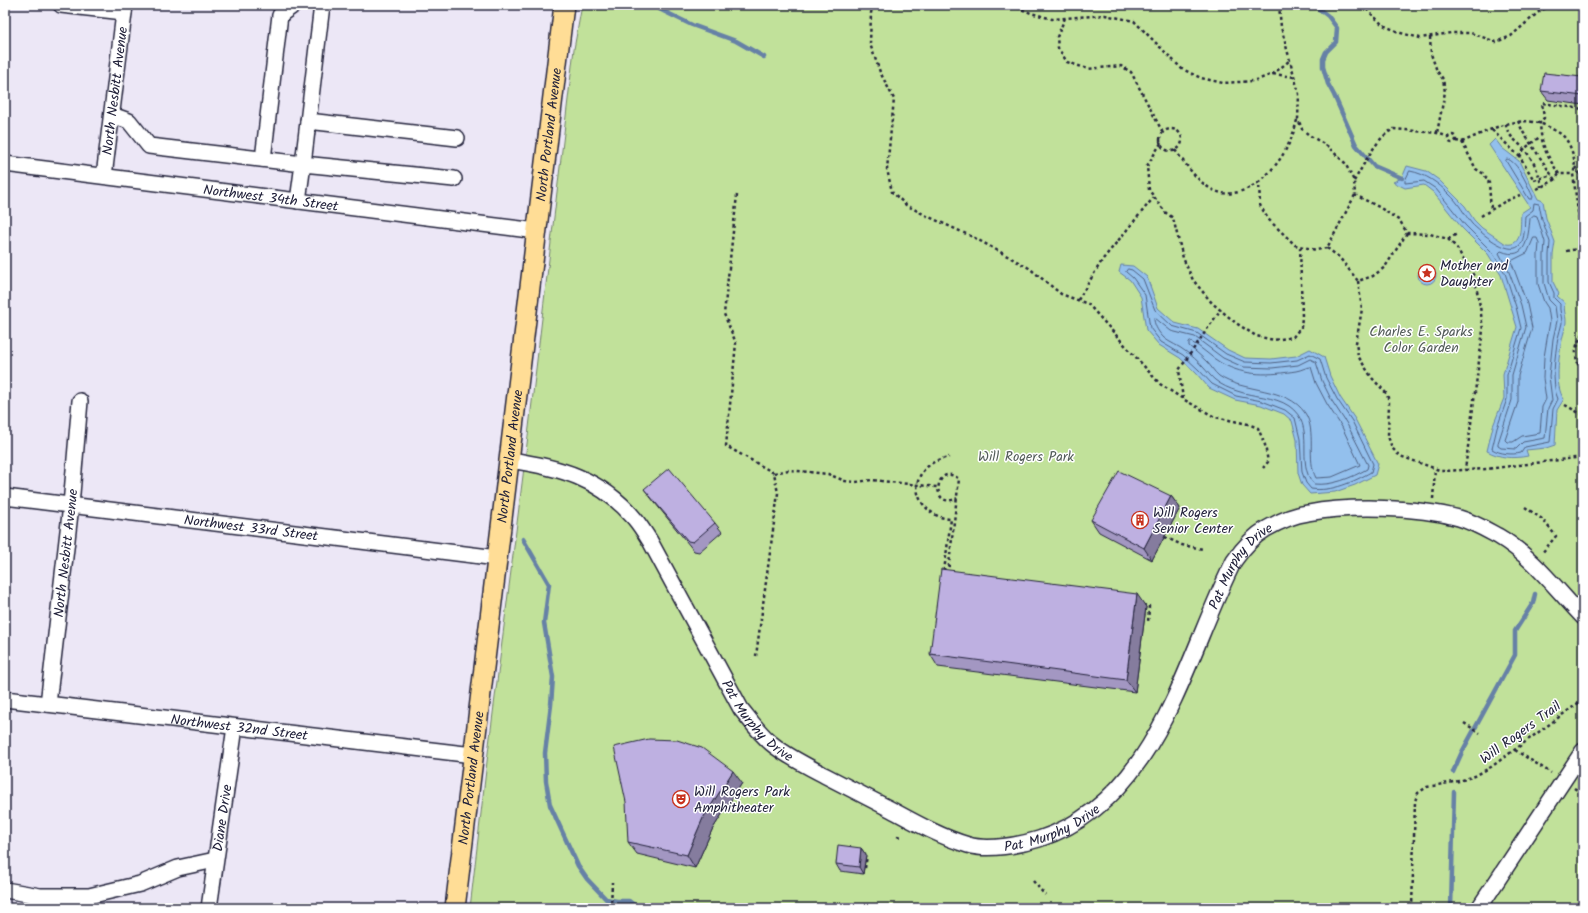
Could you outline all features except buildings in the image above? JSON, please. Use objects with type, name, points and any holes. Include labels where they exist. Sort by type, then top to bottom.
[{"type":"main road","name":"North Portland Avenue","points":[[455,908],[564,5]]},
{"type":"street","points":[[61,5],[124,9]]},
{"type":"street","points":[[263,159],[280,15],[294,5]]},
{"type":"street","points":[[298,201],[322,5]]},
{"type":"street","name":"North Nesbitt Avenue","points":[[104,176],[124,9]]},
{"type":"street","points":[[112,115],[129,121],[149,146],[303,164],[454,179]]},
{"type":"street","points":[[308,121],[457,138]]},
{"type":"street","name":"Northwest 34th Street","points":[[5,164],[537,231]]},
{"type":"street","name":"North Nesbitt Avenue","points":[[48,704],[71,505],[80,401]]},
{"type":"street","name":"Pat Murphy Drive","points":[[509,460],[548,467],[576,475],[602,488],[627,510],[650,541],[741,708],[760,732],[774,746],[794,759],[930,830],[969,845],[1017,845],[1049,836],[1066,829],[1099,807],[1118,789],[1149,746],[1171,706],[1227,576],[1240,553],[1256,535],[1285,520],[1308,513],[1354,509],[1392,509],[1458,518],[1479,526],[1509,543],[1533,564],[1583,617]]},
{"type":"street","name":"Northwest 33rd Street","points":[[5,497],[497,558]]},
{"type":"street","name":"Northwest 32nd Street","points":[[5,699],[473,755]]},
{"type":"street","name":"Diane Drive","points":[[208,908],[235,727]]},
{"type":"street","points":[[1483,902],[1583,751]]},
{"type":"street","points":[[5,890],[40,896],[89,896],[140,884],[178,868],[215,860]]},
{"type":"path","points":[[873,5],[871,13],[870,44],[880,72],[894,99],[887,169],[892,192],[906,204],[929,217],[973,236],[1008,255],[1029,268],[1061,294],[1088,304],[1160,384],[1183,399],[1215,417],[1248,424],[1258,428],[1265,445],[1268,462],[1263,468]]},
{"type":"path","points":[[1011,5],[1052,19],[1105,15],[1134,21],[1182,69],[1201,78],[1223,83],[1254,81],[1273,74],[1289,61]]},
{"type":"path","points":[[1175,150],[1197,180],[1210,188],[1225,193],[1239,193],[1247,190],[1259,182],[1282,157],[1294,132],[1298,119],[1299,94],[1289,61],[1287,45],[1281,26],[1279,5]]},
{"type":"path","points":[[1362,5],[1383,24],[1400,33],[1420,38],[1451,33],[1471,33],[1496,42],[1511,36],[1541,10],[1554,5],[1583,9]]},
{"type":"path","points":[[1065,18],[1057,37],[1058,48],[1067,62],[1088,70],[1121,66],[1131,72],[1163,133]]},
{"type":"path","points":[[1430,37],[1431,54],[1436,71],[1443,80],[1445,92],[1437,133]]},
{"type":"path","points":[[1273,74],[1294,78]]},
{"type":"path","points":[[1558,174],[1546,153],[1541,136],[1540,122],[1544,118],[1542,103],[1583,109]]},
{"type":"path","points":[[1298,119],[1302,129],[1327,146],[1342,159],[1354,181],[1355,195],[1327,248]]},
{"type":"path","points":[[1449,137],[1450,143],[1454,144],[1456,141],[1462,142],[1506,124],[1518,121],[1540,122],[1565,137],[1574,156],[1575,167],[1573,174],[1580,226],[1583,227]]},
{"type":"path","points":[[1518,121],[1523,132],[1555,180]]},
{"type":"path","points":[[1506,124],[1506,130],[1524,149],[1535,165],[1540,179],[1539,188],[1555,180],[1558,174]]},
{"type":"path","points":[[1173,129],[1180,133],[1182,139],[1181,146],[1172,151],[1165,149],[1161,142],[1161,136],[1166,130],[1173,129]]},
{"type":"path","points":[[1354,181],[1381,138],[1387,132],[1394,129],[1437,133],[1449,137],[1454,135],[1456,141]]},
{"type":"path","points":[[1492,130],[1520,157],[1534,180],[1552,175]]},
{"type":"path","points":[[1520,157],[1524,149],[1541,136]]},
{"type":"path","points":[[1161,142],[1146,166],[1149,190],[1166,213],[1173,218],[1182,258],[1193,280],[1220,310],[1256,336],[1274,340],[1293,337],[1301,327],[1300,246]]},
{"type":"path","points":[[1462,142],[1476,169],[1484,174],[1489,183],[1491,210]]},
{"type":"path","points":[[1575,167],[1581,172],[1583,198]]},
{"type":"path","points":[[1558,174],[1573,174]]},
{"type":"path","points":[[1259,182],[1260,205],[1268,219],[1295,245],[1316,250],[1327,248],[1339,257],[1358,281],[1362,309],[1356,343],[1358,356],[1372,378],[1387,394],[1389,402],[1388,436],[1392,448],[1400,456],[1442,471],[1465,470],[1583,457]]},
{"type":"path","points":[[737,195],[724,314],[736,343],[726,446],[774,473],[789,470],[828,474],[851,481],[872,480],[938,487]]},
{"type":"path","points":[[1355,195],[1379,207],[1400,221],[1407,233]]},
{"type":"path","points":[[1481,216],[1520,195]]},
{"type":"path","points":[[1078,300],[1103,259],[1154,197]]},
{"type":"path","points":[[1407,233],[1430,234],[1448,239],[1456,246],[1474,276],[1483,330],[1465,470]]},
{"type":"path","points":[[1358,281],[1373,276],[1386,267],[1407,233]]},
{"type":"path","points":[[1448,239],[1457,234]]},
{"type":"path","points":[[1566,251],[1583,248]]},
{"type":"path","points":[[1183,399],[1179,370],[1220,310]]},
{"type":"path","points":[[1583,334],[1576,345],[1575,356],[1578,366],[1583,374]]},
{"type":"path","points":[[1576,345],[1583,350]]},
{"type":"path","points":[[1564,405],[1583,415]]},
{"type":"path","points":[[944,574],[951,519],[939,518],[930,513],[923,505],[919,495],[918,485],[920,476],[926,468],[933,462],[949,457]]},
{"type":"path","points":[[1433,514],[1434,469]]},
{"type":"path","points":[[756,656],[778,493],[774,473]]},
{"type":"path","points":[[947,580],[957,498],[959,479],[952,475],[944,477],[940,480],[938,492],[943,498],[951,501],[957,498]]},
{"type":"path","points":[[1525,507],[1542,519],[1555,532],[1556,536],[1533,564]]},
{"type":"path","points":[[1165,537],[1182,545],[1203,549]]},
{"type":"path","points":[[1138,605],[1149,606],[1148,623]]},
{"type":"path","name":"Will Rogers Trail","points":[[1412,908],[1415,801],[1418,793],[1427,787],[1459,781],[1475,776],[1491,767],[1577,704],[1583,698]]},
{"type":"path","points":[[1464,723],[1480,733]]},
{"type":"path","points":[[1514,750],[1554,776]]},
{"type":"path","points":[[865,868],[867,856]]},
{"type":"path","points":[[1033,881],[1045,895]]},
{"type":"path","points":[[611,908],[612,882]]},
{"type":"green space","name":"Will Rogers Park","points":[[582,5],[1583,5],[1583,908],[470,908],[574,49]]},
{"type":"water","points":[[1495,139],[1502,148],[1519,161],[1538,199],[1543,201],[1546,218],[1555,242],[1553,255],[1553,282],[1559,294],[1557,296],[1565,303],[1564,308],[1566,324],[1562,338],[1558,371],[1559,387],[1564,399],[1557,410],[1555,445],[1546,448],[1526,450],[1528,456],[1517,457],[1502,456],[1487,451],[1493,426],[1504,398],[1503,374],[1517,327],[1501,275],[1488,254],[1462,228],[1433,192],[1424,185],[1405,188],[1393,182],[1402,178],[1407,166],[1426,171],[1439,180],[1465,206],[1474,220],[1482,228],[1506,244],[1511,244],[1518,239],[1520,234],[1521,213],[1530,207],[1489,145]]},
{"type":"water","points":[[1121,265],[1133,266],[1147,277],[1158,308],[1175,323],[1198,329],[1228,350],[1245,358],[1271,359],[1296,356],[1310,349],[1324,357],[1330,376],[1340,397],[1355,419],[1378,464],[1375,475],[1355,485],[1335,492],[1310,494],[1302,485],[1298,473],[1297,440],[1292,421],[1284,414],[1261,405],[1235,400],[1209,388],[1180,358],[1159,345],[1146,330],[1141,297],[1130,280],[1119,272]]},
{"type":"water","points":[[1427,266],[1433,269],[1436,275],[1433,281],[1427,284],[1421,281],[1418,275],[1421,269]]},
{"type":"waterway","points":[[651,5],[692,25],[736,41],[764,57]]},
{"type":"waterway","points":[[1314,5],[1328,16],[1337,28],[1336,42],[1326,52],[1323,59],[1323,67],[1328,84],[1356,145],[1374,166],[1402,178]]},
{"type":"waterway","points":[[523,539],[549,584],[544,623],[553,677],[545,753],[546,781],[550,805],[578,866],[587,879],[606,899],[629,901],[638,908]]},
{"type":"waterway","points":[[1453,772],[1462,752],[1515,655],[1515,631],[1533,603],[1535,594]]},
{"type":"waterway","points":[[1451,908],[1454,792]]},
{"type":"place","name":"Mother and Daughter","points":[[1427,273]]},
{"type":"place","name":"Will Rogers Senior Center","points":[[1140,520]]},
{"type":"place","name":"Will Rogers Park Amphitheater","points":[[681,799]]},
{"type":"park label","name":"Charles E. Sparks Color Garden","points":[[1421,340]]}]
